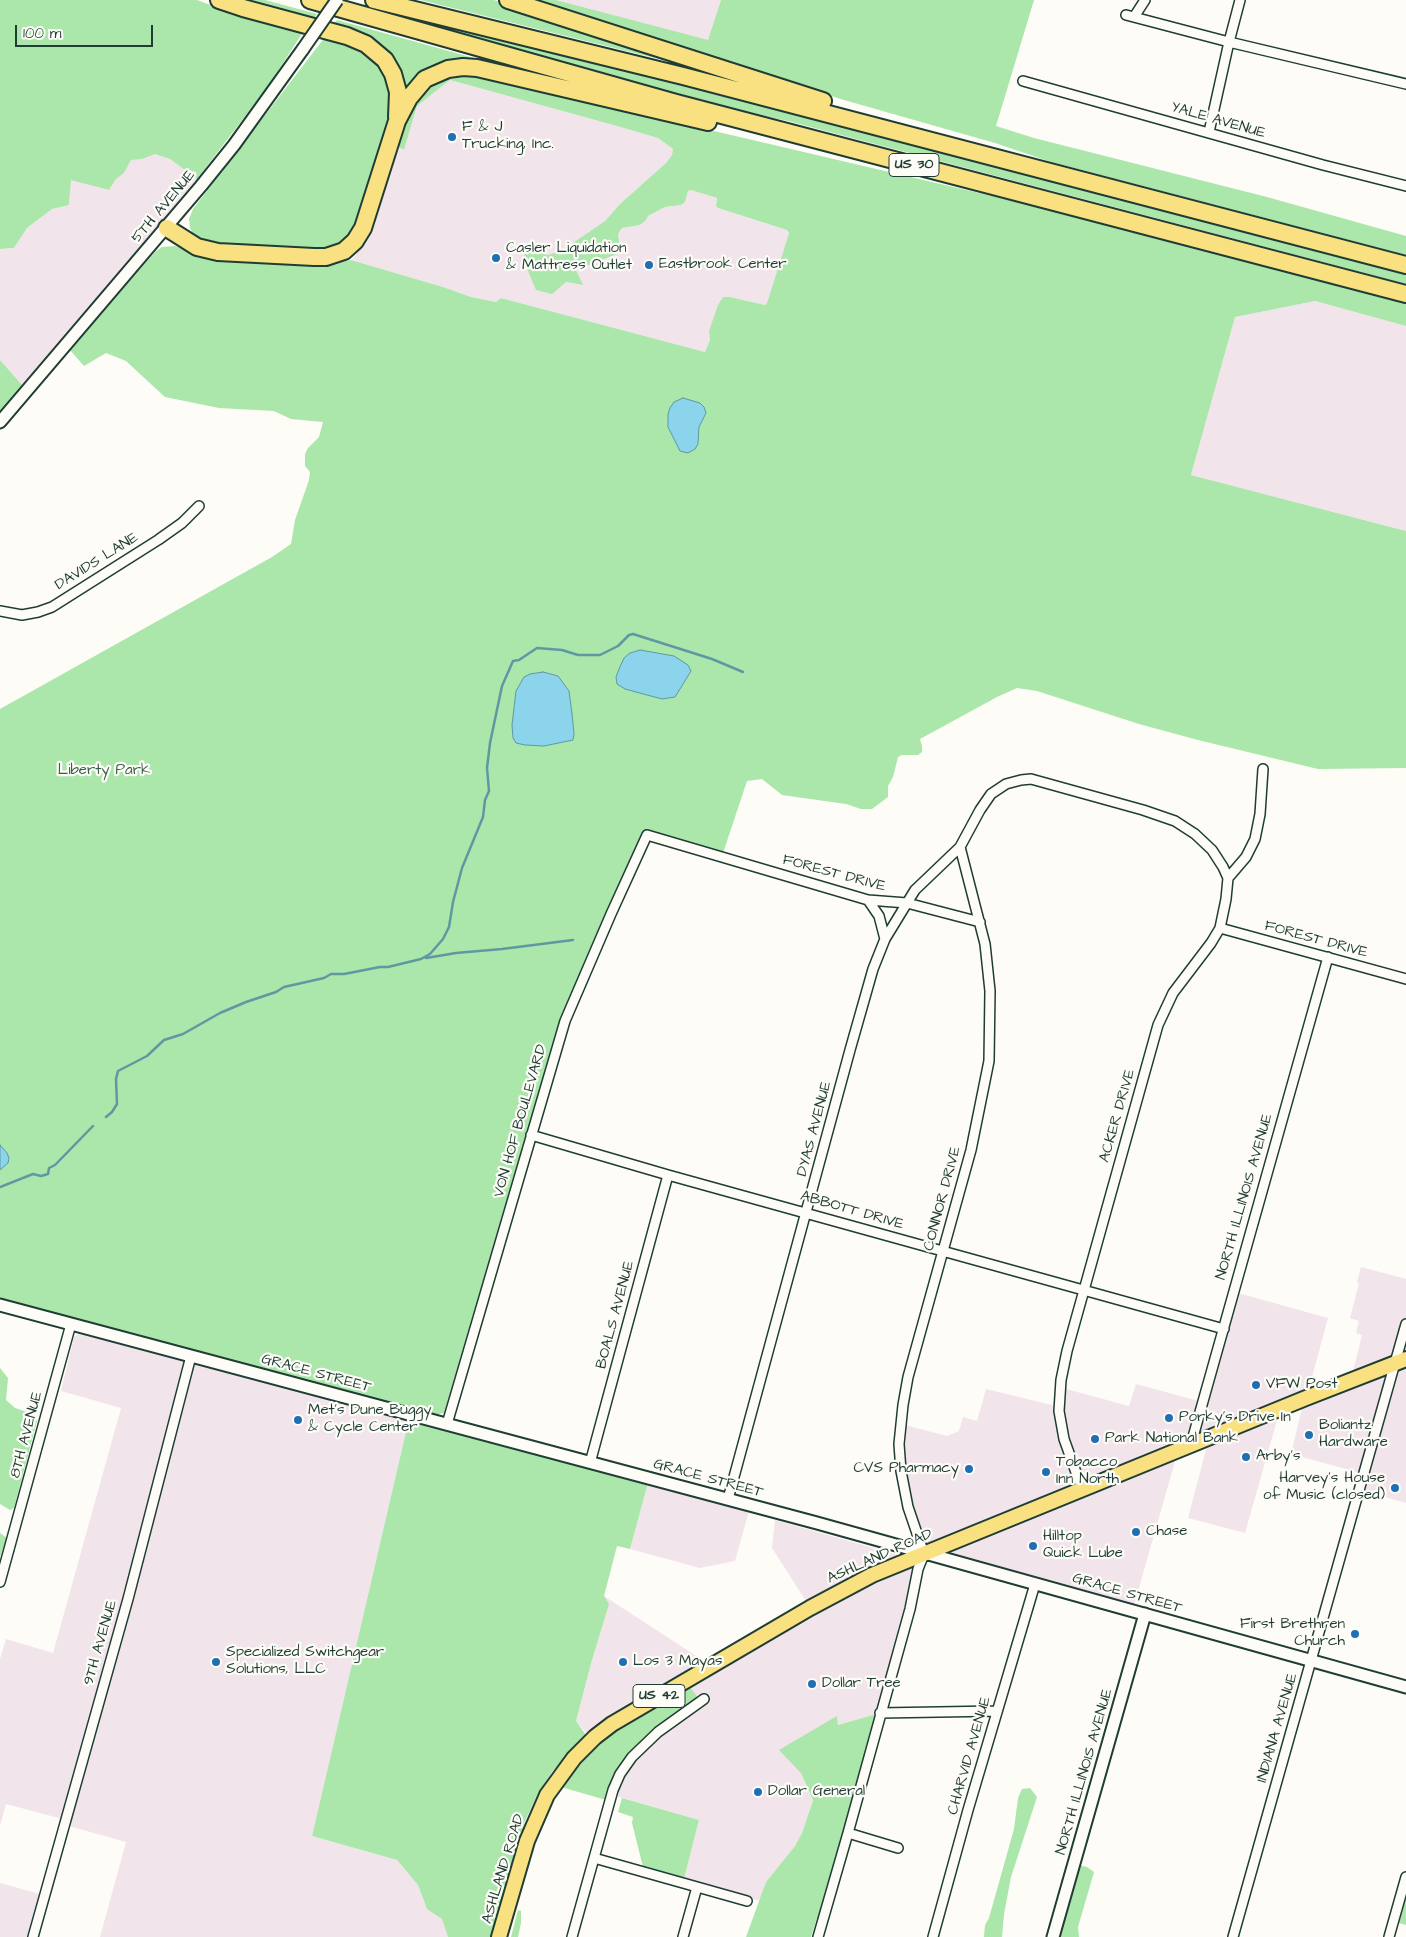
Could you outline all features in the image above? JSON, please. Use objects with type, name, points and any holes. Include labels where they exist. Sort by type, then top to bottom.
[{"type":"highway","points":[[219,0],[347,36],[373,48],[385,60],[396,83],[399,101],[397,122]]},
{"type":"highway","name":"US 30","points":[[310,0],[667,100],[1406,294]]},
{"type":"highway","name":"US 30","points":[[374,0],[674,73],[1406,265]]},
{"type":"highway","points":[[508,0],[811,98],[992,148],[1023,164]]},
{"type":"highway","points":[[166,228],[197,246],[218,252],[326,257],[344,251],[355,241],[366,221],[397,122],[414,91],[426,79],[448,69],[470,67],[903,168],[986,184]]},
{"type":"main road","name":"ASHLAND ROAD","points":[[499,1937],[527,1841],[539,1810],[553,1784],[595,1737],[633,1711],[810,1608],[872,1575],[1401,1361]]},
{"type":"street","name":"5TH AVENUE","points":[[0,422],[166,228],[234,145],[337,0]]},
{"type":"street","points":[[1145,0],[1130,16],[1229,42],[1406,84]]},
{"type":"street","points":[[1209,132],[1240,0]]},
{"type":"street","name":"YALE AVENUE","points":[[1023,81],[1323,165],[1406,186]]},
{"type":"street","name":"DAVIDS LANE","points":[[0,611],[22,615],[52,607],[158,540],[182,523],[198,506]]},
{"type":"street","points":[[980,922],[907,903],[915,890],[960,848],[980,810],[991,794],[998,788],[1013,781],[1031,779],[1143,810],[1182,824],[1212,850],[1228,878],[1246,857],[1255,839],[1260,814],[1263,769]]},
{"type":"street","name":"FOREST DRIVE","points":[[647,835],[868,900],[907,903]]},
{"type":"street","name":"VON HOF BOULEVARD","points":[[447,1424],[556,1048],[570,1007],[647,835]]},
{"type":"street","name":"CONNOR DRIVE","points":[[924,1554],[908,1507],[903,1484],[900,1433],[908,1377],[971,1150],[989,1061],[990,991],[985,944],[960,848]]},
{"type":"street","name":"ACKER DRIVE","points":[[1082,1489],[1064,1439],[1059,1395],[1063,1368],[1083,1290],[1158,1025],[1173,993],[1204,954],[1220,928],[1228,878]]},
{"type":"street","points":[[868,900],[879,916],[885,939]]},
{"type":"street","name":"DYAS AVENUE","points":[[728,1500],[873,969],[885,939],[907,903]]},
{"type":"street","name":"FOREST DRIVE","points":[[1220,928],[1406,979]]},
{"type":"street","name":"NORTH ILLINOIS AVENUE","points":[[1192,1444],[1328,957]]},
{"type":"street","name":"ABBOTT DRIVE","points":[[531,1135],[668,1175],[1224,1329]]},
{"type":"street","name":"BOALS AVENUE","points":[[590,1463],[668,1175]]},
{"type":"street","name":"GRACE STREET","points":[[0,1305],[728,1500],[1406,1687]]},
{"type":"street","name":"8TH AVENUE","points":[[0,1582],[71,1324]]},
{"type":"street","name":"INDIANA AVENUE","points":[[1233,1937],[1311,1661],[1401,1361],[1406,1324]]},
{"type":"street","name":"9TH AVENUE","points":[[34,1937],[128,1599],[191,1356]]},
{"type":"street","points":[[818,1937],[924,1554]]},
{"type":"street","name":"CHARVID AVENUE","points":[[933,1937],[997,1710],[1035,1584]]},
{"type":"street","name":"NORTH ILLINOIS AVENUE","points":[[1054,1937],[1145,1614]]},
{"type":"street","points":[[572,1937],[613,1790],[620,1774],[626,1764],[669,1723],[704,1699]]},
{"type":"street","points":[[880,1713],[997,1710]]},
{"type":"street","points":[[848,1833],[898,1848]]},
{"type":"street","points":[[594,1858],[746,1901]]},
{"type":"street","points":[[1389,1937],[1406,1877]]},
{"type":"street","points":[[682,1937],[697,1887]]},
{"type":"shaded area","points":[[556,0],[721,0],[708,41]]},
{"type":"shaded area","points":[[450,80],[658,138],[673,149],[672,155],[666,163],[620,204],[605,221],[561,251],[526,266],[535,285],[555,290],[566,282],[582,285],[576,270],[617,253],[618,234],[622,228],[640,225],[648,216],[665,207],[681,205],[685,202],[688,191],[691,190],[717,198],[716,206],[718,208],[787,230],[789,233],[767,303],[765,305],[730,297],[709,331],[710,340],[705,352],[501,298],[496,302],[471,297],[351,260],[371,232],[397,146],[404,150],[417,106]]},
{"type":"shaded area","points":[[155,153],[170,159],[197,179],[23,386],[0,360],[0,249],[14,248],[27,228],[52,209],[69,205],[71,179],[109,190],[116,179],[124,173],[131,160]]},
{"type":"shaded area","points":[[1315,301],[1406,326],[1406,531],[1191,475],[1235,317]]},
{"type":"shaded area","points":[[1361,1267],[1406,1279],[1406,1503],[1364,1491],[1368,1475],[1291,1454],[1302,1408],[1278,1417],[1245,1533],[1188,1518],[1207,1446],[1176,1458],[1134,1605],[922,1546],[906,1470],[905,1425],[947,1436],[959,1431],[963,1417],[977,1421],[986,1389],[1064,1408],[1066,1389],[1129,1406],[1136,1384],[1206,1403],[1238,1293],[1328,1318],[1309,1388],[1353,1371],[1362,1335],[1356,1333],[1359,1321],[1350,1318]]},
{"type":"shaded area","points":[[81,1332],[409,1419],[312,1836],[397,1860],[418,1885],[427,1909],[442,1918],[448,1937],[100,1937],[126,1842],[69,1826],[70,1821],[6,1804],[0,1826],[0,1659],[6,1639],[53,1653],[121,1408],[61,1391],[74,1337]]},
{"type":"shaded area","points":[[648,1483],[749,1511],[735,1561],[700,1568],[630,1549]]},
{"type":"shaded area","points":[[775,1520],[916,1560],[903,1623],[876,1714],[838,1725],[837,1717],[801,1773],[813,1799],[802,1833],[795,1846],[766,1882],[760,1901],[684,1879],[699,1820],[616,1796],[614,1802],[606,1800],[615,1774],[621,1764],[660,1725],[678,1711],[690,1687],[630,1722],[597,1746],[576,1721],[607,1611],[608,1604],[604,1596],[704,1661],[806,1601],[772,1548]]},
{"type":"shaded area","points":[[0,1883],[40,1894],[29,1937],[0,1937]]},
{"type":"green space","points":[[0,0],[197,0],[235,14],[303,32],[269,85],[197,179],[170,159],[155,154],[142,159],[131,160],[124,173],[116,179],[109,190],[71,180],[69,205],[52,209],[27,228],[14,248],[0,249]]},
{"type":"green space","points":[[238,0],[265,0],[317,14],[312,21]]},
{"type":"green space","points":[[420,0],[494,0],[683,62],[683,65]]},
{"type":"green space","points":[[524,0],[556,0],[708,40],[721,0],[1034,0],[996,126],[1034,138],[1267,197],[1406,236],[1406,255],[1051,162],[995,143],[844,100]]},
{"type":"green space","points":[[361,4],[599,63],[1406,275],[1406,284],[788,121],[718,106],[361,7]]},
{"type":"green space","points":[[337,20],[535,75],[481,63],[408,89],[404,88],[401,77],[332,26]]},
{"type":"green space","points":[[325,37],[356,47],[376,60],[390,82],[392,111],[356,224],[350,234],[330,248],[319,249],[233,246],[201,240],[194,236],[190,228],[189,219],[193,209]]},
{"type":"green space","name":"Liberty Park","points":[[462,75],[496,80],[1043,208],[1406,303],[1406,326],[1315,301],[1235,317],[1191,475],[1406,531],[1406,768],[1318,769],[1198,740],[1139,724],[1037,691],[1017,688],[920,739],[922,752],[918,755],[902,755],[898,757],[893,777],[888,786],[888,797],[872,809],[861,809],[846,804],[782,795],[762,779],[747,781],[723,853],[643,830],[585,960],[557,1029],[444,1413],[434,1415],[0,1300],[0,709],[272,557],[291,544],[295,520],[309,480],[310,472],[305,466],[305,454],[319,437],[323,422],[291,419],[274,411],[219,408],[165,397],[126,361],[106,353],[84,366],[69,349],[156,251],[162,247],[175,246],[204,256],[321,264],[351,260],[471,297],[496,302],[501,298],[705,352],[710,340],[709,331],[718,305],[723,297],[765,305],[767,303],[789,233],[787,230],[718,208],[716,206],[717,198],[691,190],[688,191],[685,202],[681,205],[665,207],[648,216],[640,225],[622,228],[618,234],[617,254],[576,270],[583,285],[566,282],[552,294],[536,290],[526,266],[524,254],[527,250],[548,255],[561,251],[605,221],[620,204],[666,163],[672,155],[673,149],[658,138],[450,80],[417,106],[404,150],[397,146],[407,116],[418,95],[439,79]]},
{"type":"green space","points":[[0,360],[23,386],[0,414]]},
{"type":"green space","points":[[0,1368],[8,1378],[6,1400],[15,1408],[36,1415],[37,1421],[14,1508],[10,1510],[0,1504]]},
{"type":"green space","points":[[409,1419],[648,1483],[630,1549],[617,1546],[604,1596],[609,1604],[576,1721],[586,1735],[552,1772],[538,1793],[525,1821],[491,1937],[448,1937],[442,1919],[427,1909],[418,1885],[397,1860],[312,1836]]},
{"type":"green space","points":[[0,1533],[7,1538],[0,1557]]},
{"type":"green space","points":[[690,1687],[698,1698],[660,1725],[625,1759],[615,1774],[606,1800],[561,1787],[587,1755],[609,1737],[630,1722]]},
{"type":"green space","points":[[876,1714],[820,1919],[817,1918],[811,1937],[746,1937],[766,1882],[795,1846],[802,1833],[813,1800],[801,1773],[779,1750],[837,1716],[838,1725]]},
{"type":"green space","points":[[1030,1788],[1037,1797],[1011,1877],[1002,1937],[984,1937],[985,1925],[989,1918],[1014,1829],[1018,1798],[1022,1789]]},
{"type":"green space","points":[[622,1798],[699,1820],[684,1879],[643,1867],[632,1823],[633,1817],[618,1812]]},
{"type":"green space","points":[[1078,1865],[1087,1867],[1094,1872],[1078,1927],[1079,1937],[1058,1937]]},
{"type":"green space","points":[[1406,1897],[1406,1925],[1399,1923]]},
{"type":"green space","points":[[518,1910],[521,1911],[521,1923],[518,1937],[511,1937]]},
{"type":"water","points":[[683,398],[700,403],[706,413],[699,427],[698,444],[695,449],[688,453],[680,451],[668,427],[670,408],[674,402]]},
{"type":"water","points":[[640,650],[674,656],[688,665],[691,671],[675,697],[662,699],[625,689],[617,684],[616,677],[624,658],[630,653]]},
{"type":"water","points":[[543,672],[558,676],[569,691],[573,740],[544,746],[516,743],[513,738],[512,725],[516,691],[524,677]]},
{"type":"water","points":[[0,1145],[9,1158],[8,1163],[0,1170]]},
{"type":"waterway","points":[[421,959],[430,954],[443,939],[449,927],[462,868],[483,817],[485,800],[489,791],[487,768],[490,743],[502,686],[513,661],[519,660],[537,648],[562,650],[578,655],[600,655],[618,646],[629,635],[633,634],[712,659],[743,672]]},
{"type":"waterway","points":[[426,958],[573,940]]},
{"type":"waterway","points":[[106,1117],[117,1104],[116,1079],[118,1071],[147,1056],[164,1040],[183,1034],[220,1013],[276,992],[284,987],[324,978],[331,974],[344,974],[388,967],[421,959]]},
{"type":"waterway","points":[[0,1187],[33,1174],[41,1176],[48,1174],[49,1168],[55,1165],[93,1126]]},
{"type":"place","name":"F & J Trucking, Inc.","points":[[452,137]]},
{"type":"place","name":"Casler Liquidation & Mattress Outlet","points":[[496,258]]},
{"type":"place","name":"Eastbrook Center","points":[[649,265]]},
{"type":"place","name":"VFW Post","points":[[1256,1385]]},
{"type":"place","name":"Porky's Drive In","points":[[1169,1418]]},
{"type":"place","name":"Met's Dune Buggy & Cycle Center","points":[[298,1420]]},
{"type":"place","name":"Boliantz Hardware","points":[[1309,1435]]},
{"type":"place","name":"Park National Bank","points":[[1095,1439]]},
{"type":"place","name":"Arby's","points":[[1246,1457]]},
{"type":"place","name":"CVS Pharmacy","points":[[969,1469]]},
{"type":"place","name":"Tobacco Inn North","points":[[1046,1472]]},
{"type":"place","name":"Harvey's House of Music (closed)","points":[[1395,1488]]},
{"type":"place","name":"Chase","points":[[1136,1532]]},
{"type":"place","name":"Hilltop Quick Lube","points":[[1033,1546]]},
{"type":"place","name":"First Brethren Church","points":[[1355,1634]]},
{"type":"place","name":"Specialized Switchgear Solutions, LLC","points":[[216,1662]]},
{"type":"place","name":"Los 3 Mayas","points":[[623,1662]]},
{"type":"place","name":"Dollar Tree","points":[[812,1684]]},
{"type":"place","name":"Dollar General","points":[[758,1792]]}]
